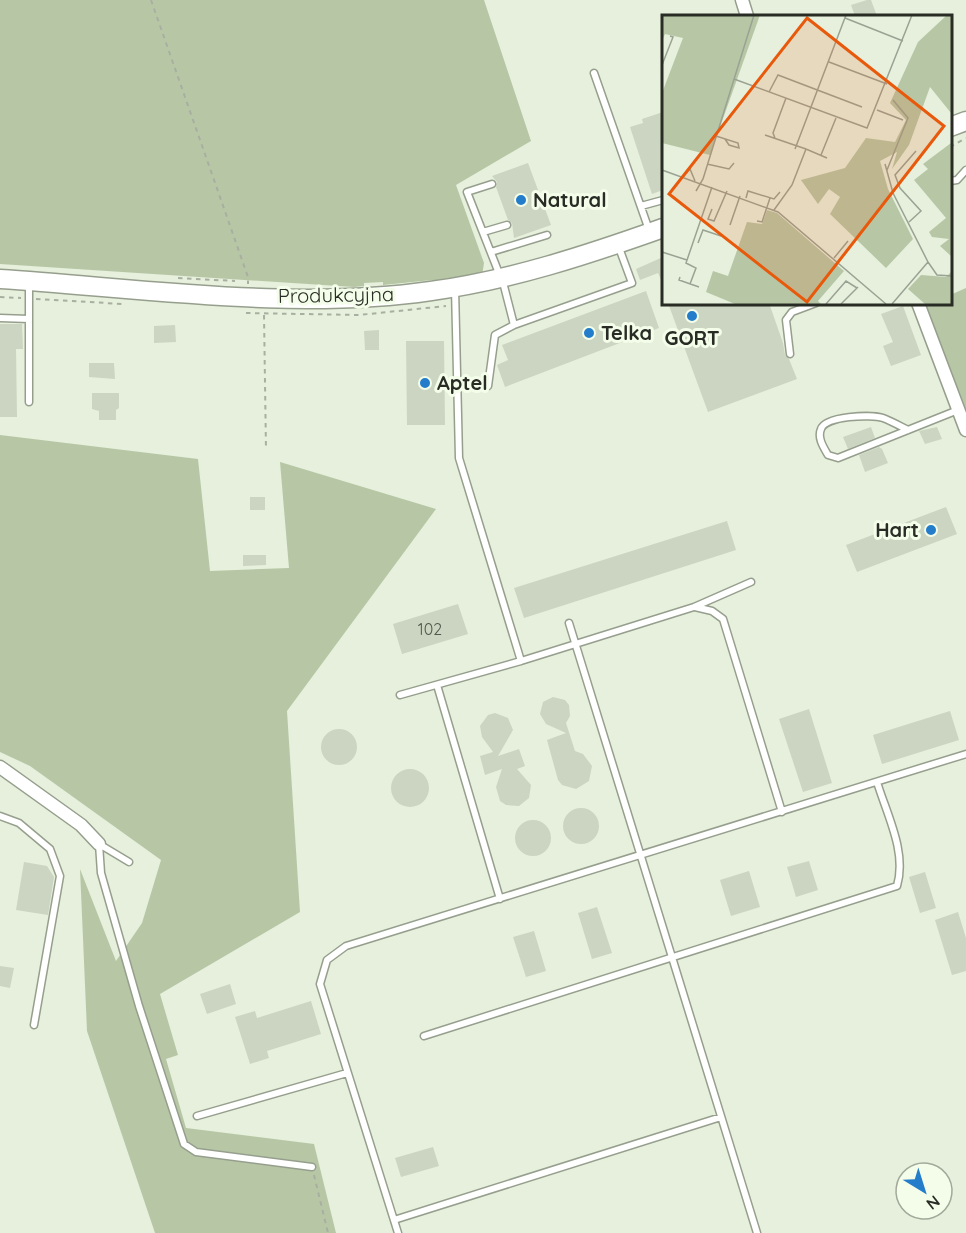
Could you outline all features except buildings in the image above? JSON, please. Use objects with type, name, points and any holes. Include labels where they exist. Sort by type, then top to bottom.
[{"type":"street","points":[[742,0],[747,15]]},
{"type":"street","name":"Produkcyjna","points":[[0,279],[256,296],[432,300],[455,287],[501,279],[657,231]]},
{"type":"street","points":[[918,304],[966,430]]},
{"type":"street","points":[[0,767],[81,825],[99,844]]},
{"type":"lane","points":[[594,73],[641,206],[657,231]]},
{"type":"lane","points":[[951,181],[957,180],[966,170]]},
{"type":"lane","points":[[492,184],[467,192],[501,279],[514,326]]},
{"type":"lane","points":[[641,206],[662,200]]},
{"type":"lane","points":[[483,232],[507,225]]},
{"type":"lane","points":[[491,252],[547,235]]},
{"type":"lane","points":[[488,386],[495,335],[514,326],[632,284],[618,244]]},
{"type":"lane","points":[[29,402],[30,281]]},
{"type":"lane","points":[[455,287],[459,458],[478,528],[521,661]]},
{"type":"lane","points":[[790,354],[786,320],[792,312],[813,304]]},
{"type":"lane","points":[[0,318],[29,319]]},
{"type":"lane","points":[[908,430],[882,418],[868,416],[833,420],[821,429],[820,437],[828,455],[838,458],[959,410]]},
{"type":"lane","points":[[400,695],[576,645],[694,607],[751,582]]},
{"type":"lane","points":[[694,607],[712,611],[723,619],[782,812]]},
{"type":"lane","points":[[569,623],[757,1233]]},
{"type":"lane","points":[[437,685],[500,899]]},
{"type":"lane","points":[[398,1233],[320,984],[327,960],[346,946],[966,754]]},
{"type":"lane","points":[[424,1036],[897,886],[902,871],[901,856],[877,782]]},
{"type":"lane","points":[[0,816],[19,823],[50,849],[60,876],[34,1025]]},
{"type":"lane","points":[[99,844],[129,862]]},
{"type":"lane","points":[[99,844],[101,873],[184,1144],[195,1152],[312,1167]]},
{"type":"lane","points":[[197,1116],[347,1072]]},
{"type":"lane","points":[[394,1220],[721,1117]]},
{"type":"path","points":[[151,0],[256,296],[266,450]]},
{"type":"path","points":[[951,145],[962,128]]},
{"type":"path","points":[[176,278],[236,281]]},
{"type":"path","points":[[312,1167],[327,1233]]},
{"type":"green space","points":[[0,0],[484,0],[531,141],[456,185],[484,263],[482,276],[433,283],[432,280],[383,285],[383,282],[364,283],[364,286],[354,287],[0,264]]},
{"type":"green space","points":[[966,288],[966,430],[920,308],[930,304],[951,304],[951,295]]},
{"type":"green space","points":[[0,435],[198,459],[210,571],[289,568],[280,462],[436,509],[287,711],[300,912],[160,994],[178,1055],[166,1059],[186,1128],[314,1144],[336,1233],[155,1233],[87,1031],[80,869],[116,961],[142,923],[161,860],[30,766],[0,752]]},
{"type":"place","name":"Natural","points":[[521,200]]},
{"type":"place","name":"GORT","points":[[692,316]]},
{"type":"place","name":"Telka","points":[[589,333]]},
{"type":"place","name":"Aptel","points":[[425,383]]},
{"type":"place","name":"Hart","points":[[931,530]]}]
